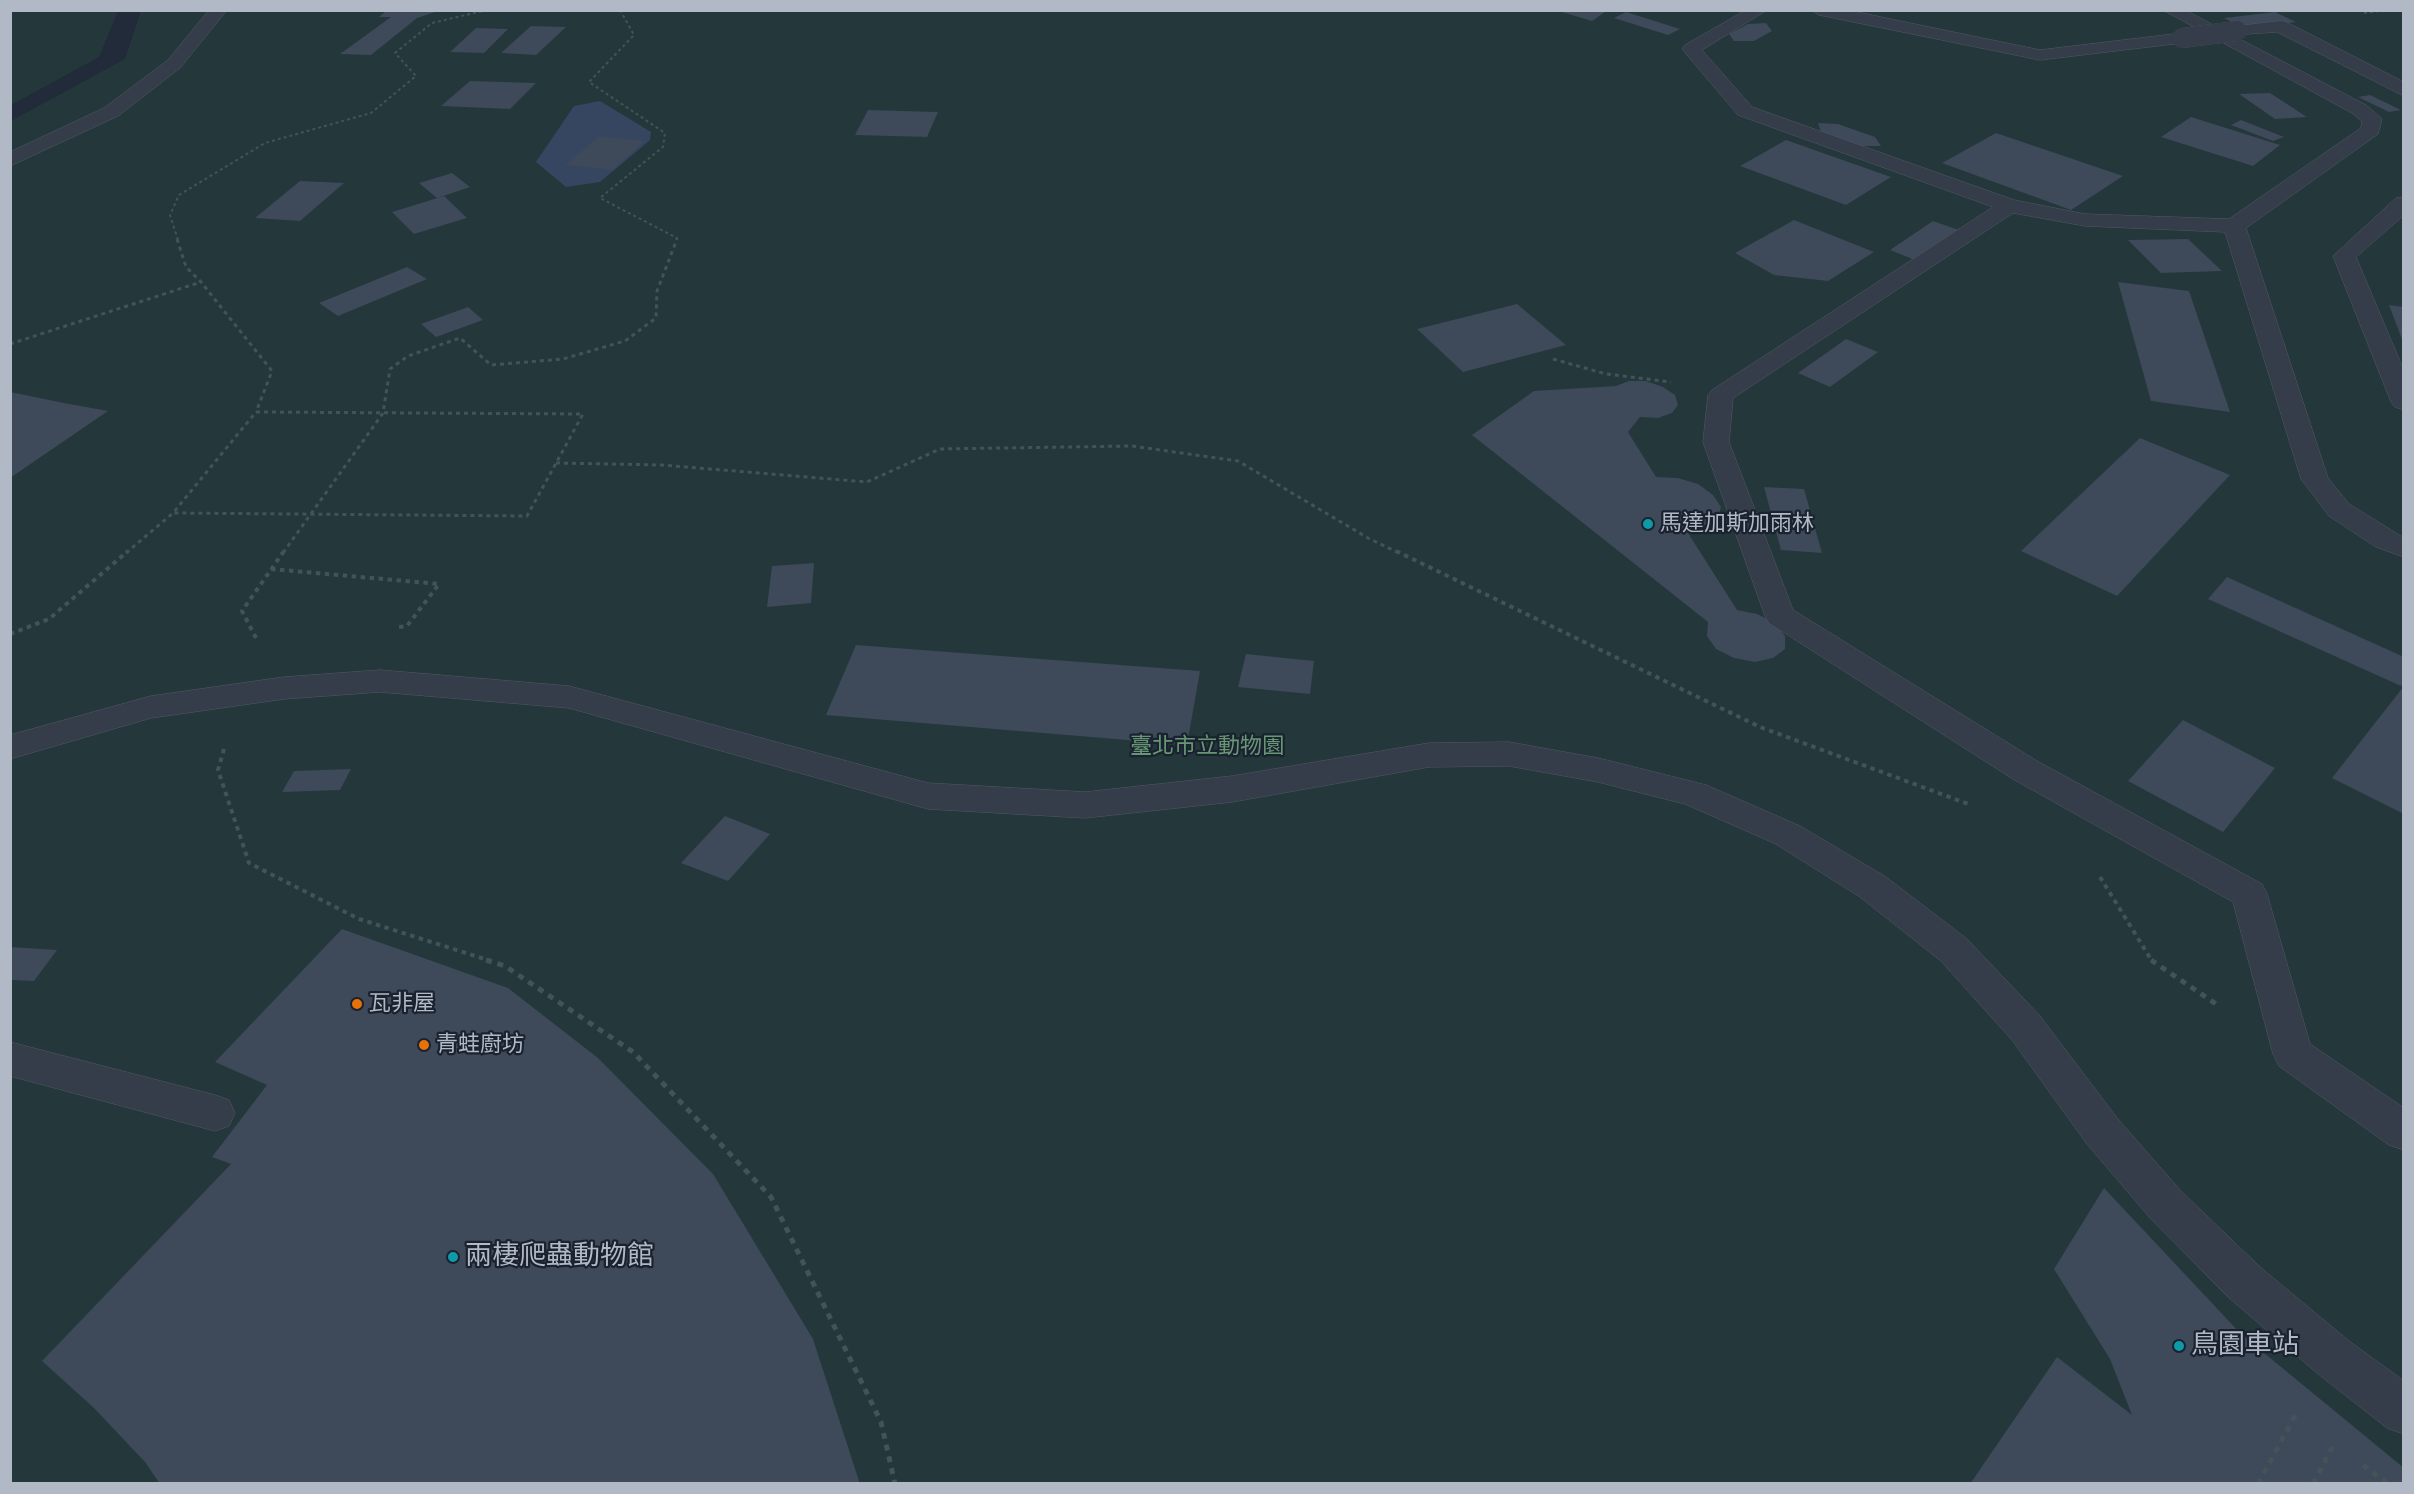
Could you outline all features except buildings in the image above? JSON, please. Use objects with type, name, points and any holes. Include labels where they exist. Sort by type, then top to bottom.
[{"type":"street","points":[[10,160],[111,112],[174,64],[219,10]]},
{"type":"street","points":[[1760,10],[1691,49],[1745,111],[2009,206],[2085,220],[2234,226],[2371,130],[2372,119],[2359,108],[2171,10]]},
{"type":"street","points":[[1819,10],[2040,54],[2280,26],[2403,90]]},
{"type":"street","points":[[2403,203],[2344,256],[2403,402]]},
{"type":"street","points":[[2009,206],[1721,395],[1716,442],[1780,616],[2025,770],[2249,894],[2293,1054],[2403,1132]]},
{"type":"street","points":[[2234,226],[2315,479],[2339,510],[2386,541],[2403,548]]},
{"type":"street","points":[[10,747],[151,707],[284,688],[380,681],[569,697],[928,796],[1085,805],[1232,789],[1429,755],[1498,754],[1598,770],[1694,794],[1788,835],[1873,887],[1954,950],[2026,1028],[2102,1131],[2166,1205],[2244,1282],[2333,1357],[2403,1411]]},
{"type":"street","points":[[10,1059],[215,1113]]},
{"type":"path","points":[[10,634],[49,620],[173,513],[256,412],[272,371],[201,282],[186,267],[170,215],[179,195],[265,143],[371,113],[416,76],[395,53],[432,23],[487,10]]},
{"type":"path","points":[[257,640],[242,611],[383,413],[390,369],[408,356],[460,338],[491,365],[563,359],[625,341],[656,318],[657,291],[677,238],[600,198],[663,147],[664,133],[589,82],[634,35],[620,10]]},
{"type":"path","points":[[10,344],[201,282]]},
{"type":"path","points":[[1553,359],[1606,374],[1676,382],[1721,395]]},
{"type":"path","points":[[173,513],[527,516],[583,414],[256,412]]},
{"type":"path","points":[[556,463],[662,465],[867,482],[940,449],[1132,446],[1238,461],[1368,538],[1749,722],[1981,808]]},
{"type":"path","points":[[271,569],[439,584],[407,626],[395,627]]},
{"type":"path","points":[[225,743],[218,770],[249,863],[359,919],[505,966],[633,1052],[771,1197],[881,1422],[895,1484]]},
{"type":"path","points":[[2098,874],[2153,963],[2293,1054]]},
{"type":"path","points":[[2258,1484],[2304,1400]]},
{"type":"path","points":[[2313,1484],[2334,1444],[2343,1450]]},
{"type":"path","points":[[2361,1464],[2388,1484]]},
{"type":"green space","points":[[11,10],[118,11],[99,57],[11,105]]},
{"type":"green space","name":"臺北市立動物園","points":[[141,11],[2403,11],[2403,1483],[11,1483],[11,121],[125,59]]},
{"type":"water","points":[[600,101],[651,132],[650,140],[600,182],[566,187],[536,162],[574,106]]},
{"type":"place","name":"馬達加斯加雨林","points":[[1648,524]]},
{"type":"place","name":"瓦非屋","points":[[357,1004]]},
{"type":"place","name":"青蛙廚坊","points":[[424,1045]]},
{"type":"place","name":"兩棲爬蟲動物館","points":[[453,1257]]},
{"type":"place","name":"鳥園車站","points":[[2179,1346]]}]
